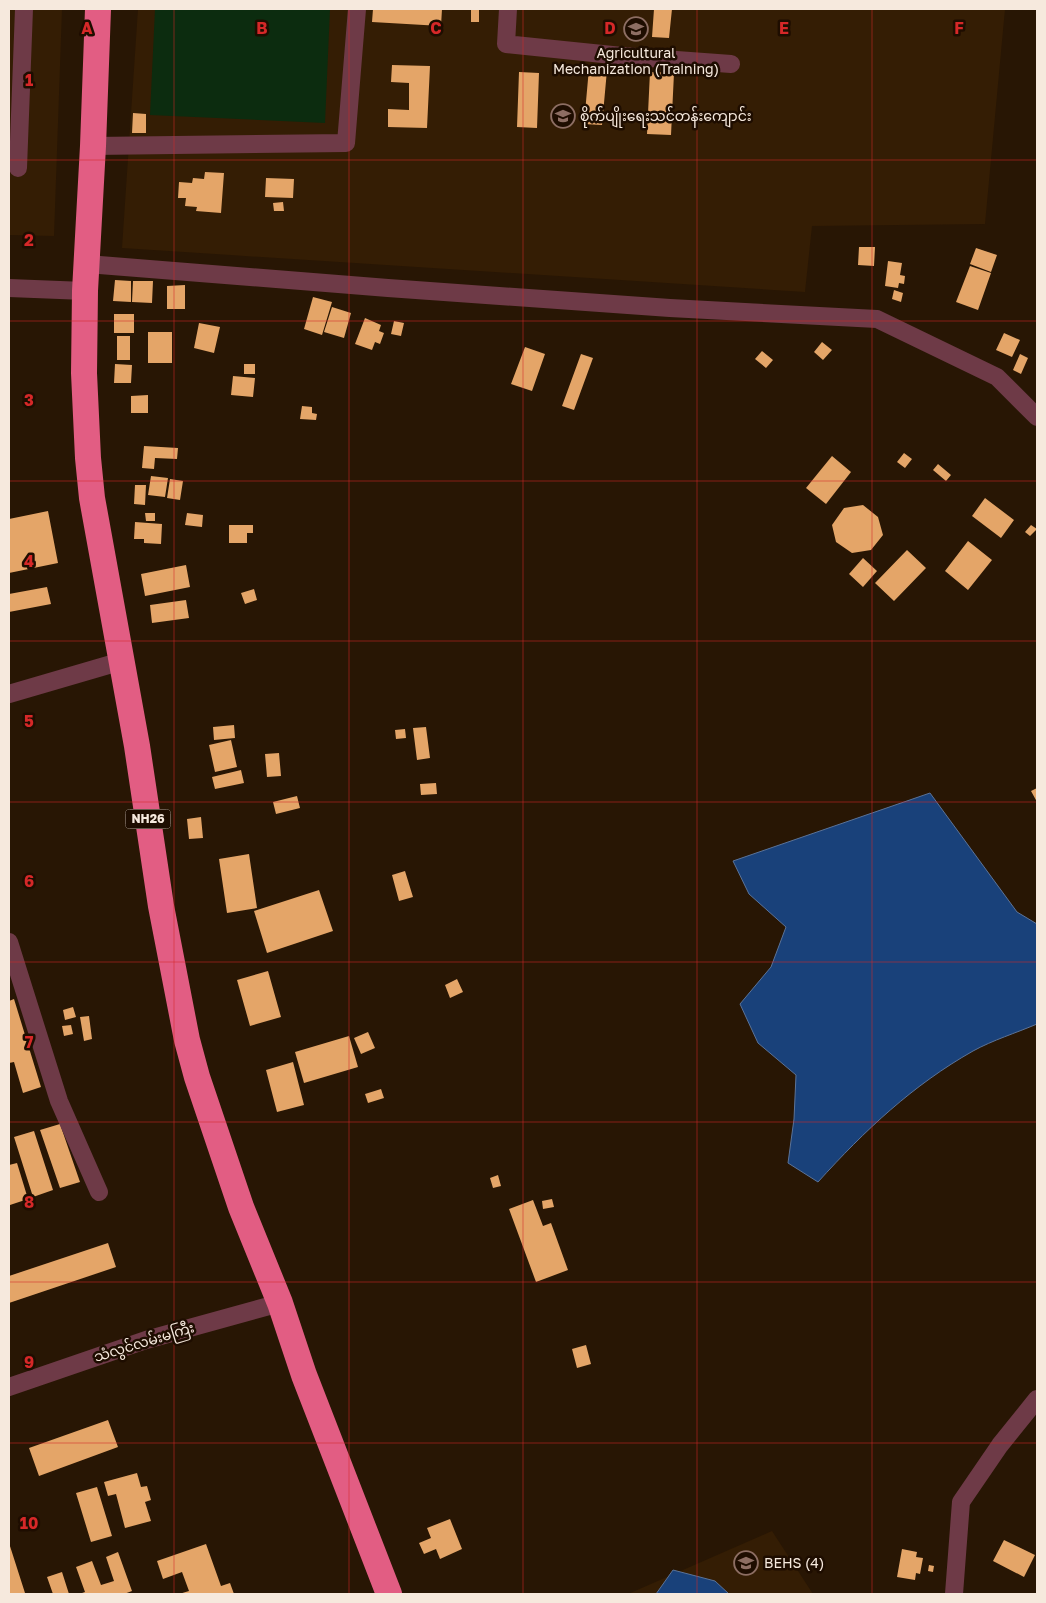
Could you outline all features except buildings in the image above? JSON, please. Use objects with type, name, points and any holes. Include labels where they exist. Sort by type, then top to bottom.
[{"type":"highway","name":"NH26","points":[[98,9],[85,291],[84,372],[88,458],[92,498],[122,661],[161,906],[187,1040],[210,1117],[241,1207],[280,1303],[307,1383],[389,1594]]},
{"type":"street","points":[[18,168],[16,52],[24,9]]},
{"type":"street","points":[[93,146],[346,143],[357,9]]},
{"type":"street","points":[[508,9],[506,44],[622,56],[731,64]]},
{"type":"street","points":[[87,264],[407,290],[670,308],[877,319],[997,377],[1037,417]]},
{"type":"street","points":[[9,288],[85,291]]},
{"type":"street","points":[[9,694],[122,661]]},
{"type":"street","points":[[9,942],[60,1101],[99,1192]]},
{"type":"street","name":"သံလွင်လမ်းမကြီး","points":[[9,1387],[146,1340],[280,1303]]},
{"type":"street","points":[[954,1594],[961,1502],[1000,1445],[1037,1399]]},
{"type":"shaded area","points":[[9,9],[62,9],[54,236],[9,235]]},
{"type":"shaded area","name":"စိုက်ပျိုးရေးသင်တန်းကျောင်း","points":[[138,9],[1005,9],[985,224],[812,226],[805,292],[122,248]]},
{"type":"shaded area","name":"BEHS (4)","points":[[772,1531],[813,1594],[628,1594]]},
{"type":"green space","points":[[155,9],[330,9],[325,123],[150,115]]},
{"type":"water","points":[[930,793],[1017,912],[1037,924],[1037,1024],[973,1051],[930,1078],[872,1127],[818,1182],[788,1163],[794,1119],[796,1075],[758,1043],[740,1004],[771,967],[786,927],[749,894],[733,861]]},
{"type":"water","points":[[673,1570],[715,1581],[729,1594],[656,1594]]},
{"type":"place","name":"Agricultural Mechanization (Training)","points":[[636,29]]},
{"type":"place","name":"စိုက်ပျိုးရေးသင်တန်းကျောင်း","points":[[563,116]]},
{"type":"place","name":"BEHS (4)","points":[[746,1563]]}]
